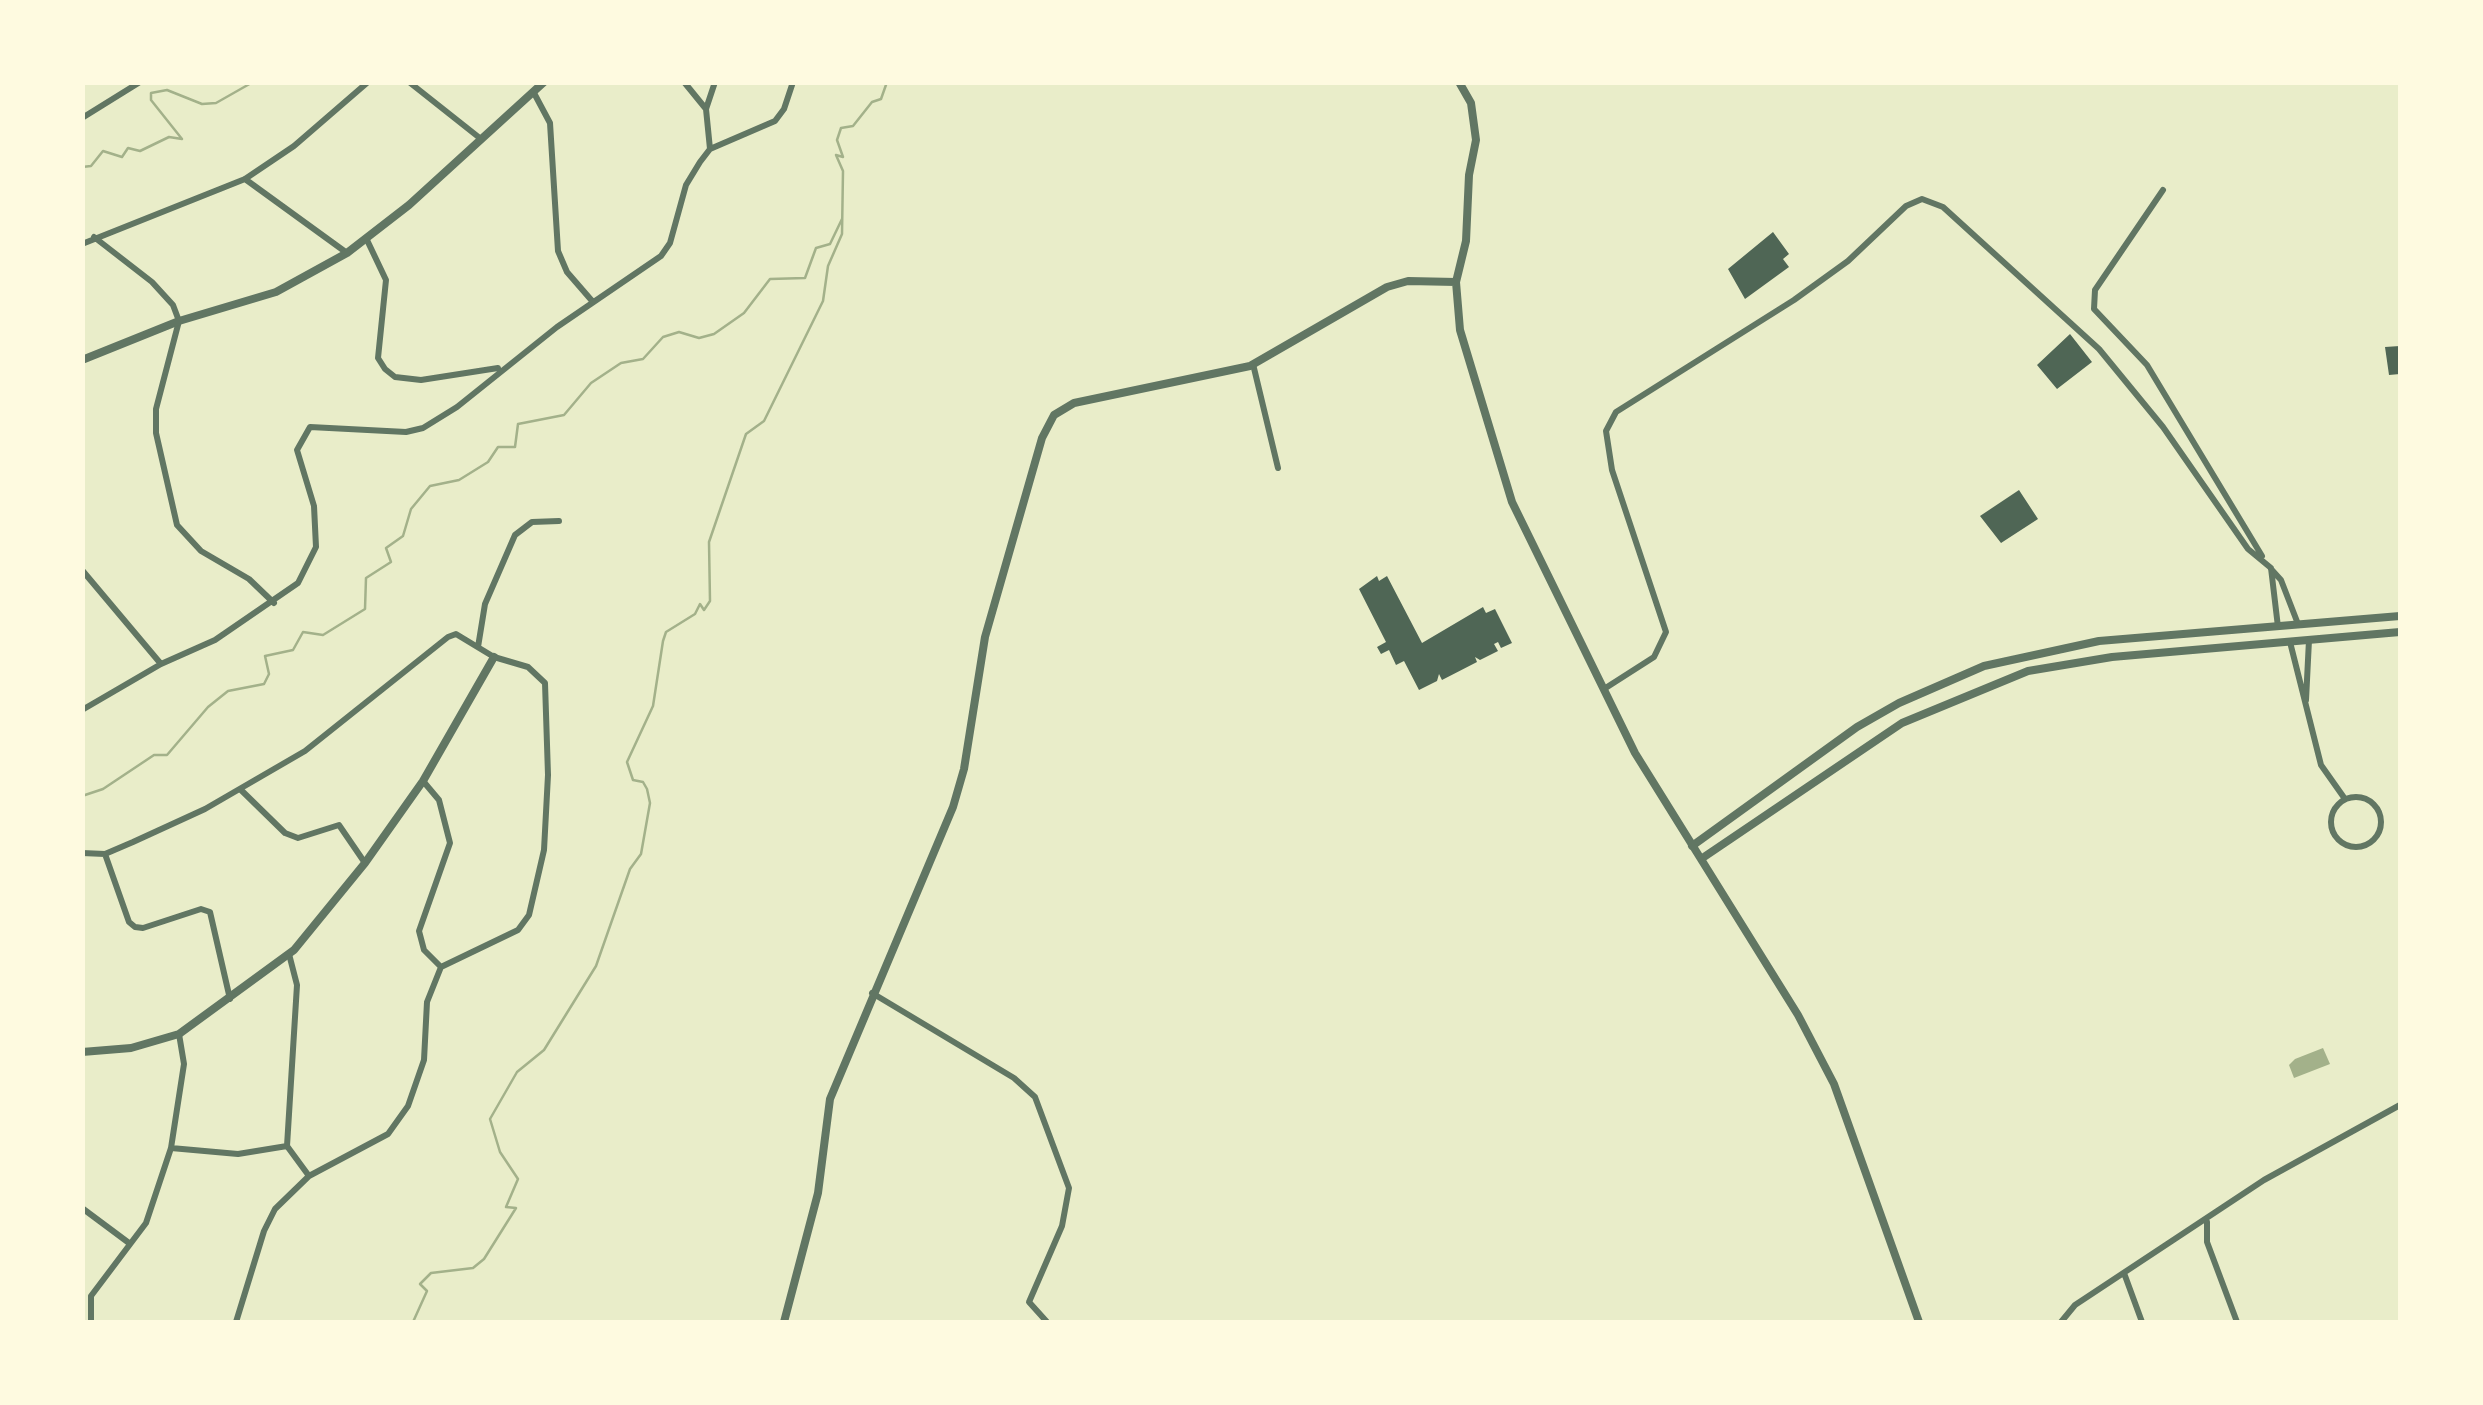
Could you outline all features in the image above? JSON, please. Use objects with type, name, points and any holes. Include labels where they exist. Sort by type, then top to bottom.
[{"type":"street","points":[[82,118],[140,82]]},
{"type":"street","points":[[82,244],[245,179],[294,146],[368,82]]},
{"type":"street","points":[[409,82],[481,138]]},
{"type":"street","points":[[82,360],[179,320],[276,292],[347,253],[368,240],[544,82]]},
{"type":"street","points":[[684,82],[706,109]]},
{"type":"street","points":[[710,150],[706,109],[716,82]]},
{"type":"street","points":[[82,710],[160,664],[215,640],[274,604],[298,583],[316,547],[314,506],[297,450],[310,427],[326,424],[383,434],[422,428],[457,407],[510,363],[661,256],[670,243],[686,185],[710,150],[775,120],[784,109],[793,82]]},
{"type":"street","points":[[1459,82],[1475,115],[1476,140],[1466,240],[1456,282],[1460,330],[1512,502],[1635,753],[1798,1015],[1834,1084],[1919,1322]]},
{"type":"street","points":[[534,94],[550,123],[558,251],[567,272],[594,302]]},
{"type":"street","points":[[245,179],[347,253]]},
{"type":"street","points":[[2164,190],[2095,290],[2094,309],[2147,365],[2262,558],[2281,580],[2298,624]]},
{"type":"street","points":[[1604,690],[1654,657],[1666,632],[1612,470],[1606,431],[1616,412],[1794,300],[1848,261],[1914,200],[1934,201],[1943,207],[2065,314],[2163,427],[2248,549],[2262,558]]},
{"type":"street","points":[[94,237],[152,282],[173,306],[179,320],[156,409],[158,458],[169,504],[187,538],[249,579],[274,604]]},
{"type":"street","points":[[368,240],[386,280],[378,358],[385,369],[395,377],[420,380],[486,373],[510,363]]},
{"type":"street","points":[[784,1322],[818,1193],[830,1098],[871,992],[952,807],[966,755],[985,637],[1042,438],[1054,415],[1074,403],[1253,364],[1386,286],[1408,281],[1456,282]]},
{"type":"street","points":[[1253,364],[1278,468]]},
{"type":"street","points":[[478,647],[485,604],[516,535],[532,522],[559,521]]},
{"type":"street","points":[[2270,568],[2278,627]]},
{"type":"street","points":[[82,570],[160,664]]},
{"type":"street","points":[[1692,846],[1857,728],[1900,703],[1984,666],[2099,641],[2400,616]]},
{"type":"street","points":[[1701,859],[1902,723],[1985,686],[2070,664],[2400,632]]},
{"type":"street","points":[[82,853],[105,854],[240,789],[317,742],[456,634],[494,657],[528,667],[545,683],[548,775],[538,887],[518,930],[442,967],[427,1002],[424,1060],[408,1106],[388,1134],[309,1176],[275,1210],[264,1231],[236,1322]]},
{"type":"street","points":[[2306,711],[2309,640]]},
{"type":"street","points":[[2290,642],[2323,770],[2345,800]]},
{"type":"street","points":[[82,1052],[131,1048],[179,1034],[289,954],[366,863],[423,781],[494,657]]},
{"type":"street","points":[[423,781],[439,800],[450,842],[419,931],[424,950],[442,967]]},
{"type":"street","points":[[240,789],[285,833],[298,838],[339,825],[366,863]]},
{"type":"street","points":[[2345,800],[2369,800],[2380,813],[2380,830],[2370,843],[2346,845],[2334,834],[2331,819],[2345,800]]},
{"type":"street","points":[[105,854],[129,922],[135,927],[202,910],[210,912],[230,1000]]},
{"type":"street","points":[[289,954],[297,985],[287,1146],[309,1176]]},
{"type":"street","points":[[871,992],[1021,1083],[1035,1098],[1069,1188],[1062,1226],[1028,1302],[1047,1322]]},
{"type":"street","points":[[91,1322],[91,1296],[146,1223],[171,1148],[184,1064],[179,1034]]},
{"type":"street","points":[[2062,1322],[2075,1306],[2264,1180],[2400,1105]]},
{"type":"street","points":[[171,1148],[238,1154],[287,1146]]},
{"type":"street","points":[[82,1208],[130,1243]]},
{"type":"street","points":[[2206,1221],[2207,1242],[2237,1322]]},
{"type":"street","points":[[2124,1273],[2142,1322]]},
{"type":"shaded area","points":[[2323,1048],[2330,1064],[2294,1078],[2289,1065]]},
{"type":"building","points":[[1773,232],[1789,254],[1783,259],[1789,267],[1745,299],[1728,269]]},
{"type":"building","points":[[2070,334],[2092,362],[2057,389],[2037,365]]},
{"type":"building","points":[[2400,346],[2400,374],[2389,375],[2385,347]]},
{"type":"building","points":[[2019,490],[2038,519],[2001,543],[1980,516]]},
{"type":"building","points":[[1377,576],[1379,581],[1387,576],[1422,643],[1483,607],[1486,613],[1495,609],[1512,643],[1501,648],[1498,642],[1494,644],[1498,651],[1480,660],[1475,657],[1477,662],[1442,680],[1439,674],[1437,681],[1419,690],[1404,661],[1396,665],[1389,650],[1381,654],[1377,647],[1386,642],[1359,589]]},
{"type":"waterway","points":[[82,167],[91,166],[103,151],[122,157],[128,148],[140,151],[169,137],[182,139],[151,100],[151,93],[167,90],[202,104],[216,103],[253,82]]},
{"type":"waterway","points":[[413,1322],[427,1291],[420,1284],[431,1273],[473,1268],[484,1259],[516,1208],[506,1207],[518,1179],[500,1152],[490,1119],[517,1072],[544,1050],[596,966],[630,869],[641,854],[650,803],[647,789],[643,782],[633,780],[627,762],[653,706],[663,641],[666,632],[695,614],[700,604],[704,610],[710,601],[709,542],[746,434],[764,421],[823,301],[828,266],[842,234],[843,171],[836,155],[843,157],[837,140],[841,128],[853,126],[872,102],[881,99],[887,82]]},
{"type":"waterway","points":[[82,796],[103,789],[154,755],[167,755],[208,707],[228,691],[264,684],[269,674],[265,656],[293,650],[303,632],[323,635],[365,609],[366,578],[391,562],[386,548],[403,536],[411,509],[430,486],[459,480],[488,462],[498,447],[515,447],[518,424],[564,415],[591,383],[621,363],[643,359],[663,337],[679,332],[699,338],[714,334],[744,313],[770,279],[805,278],[816,248],[830,244],[842,219]]}]
